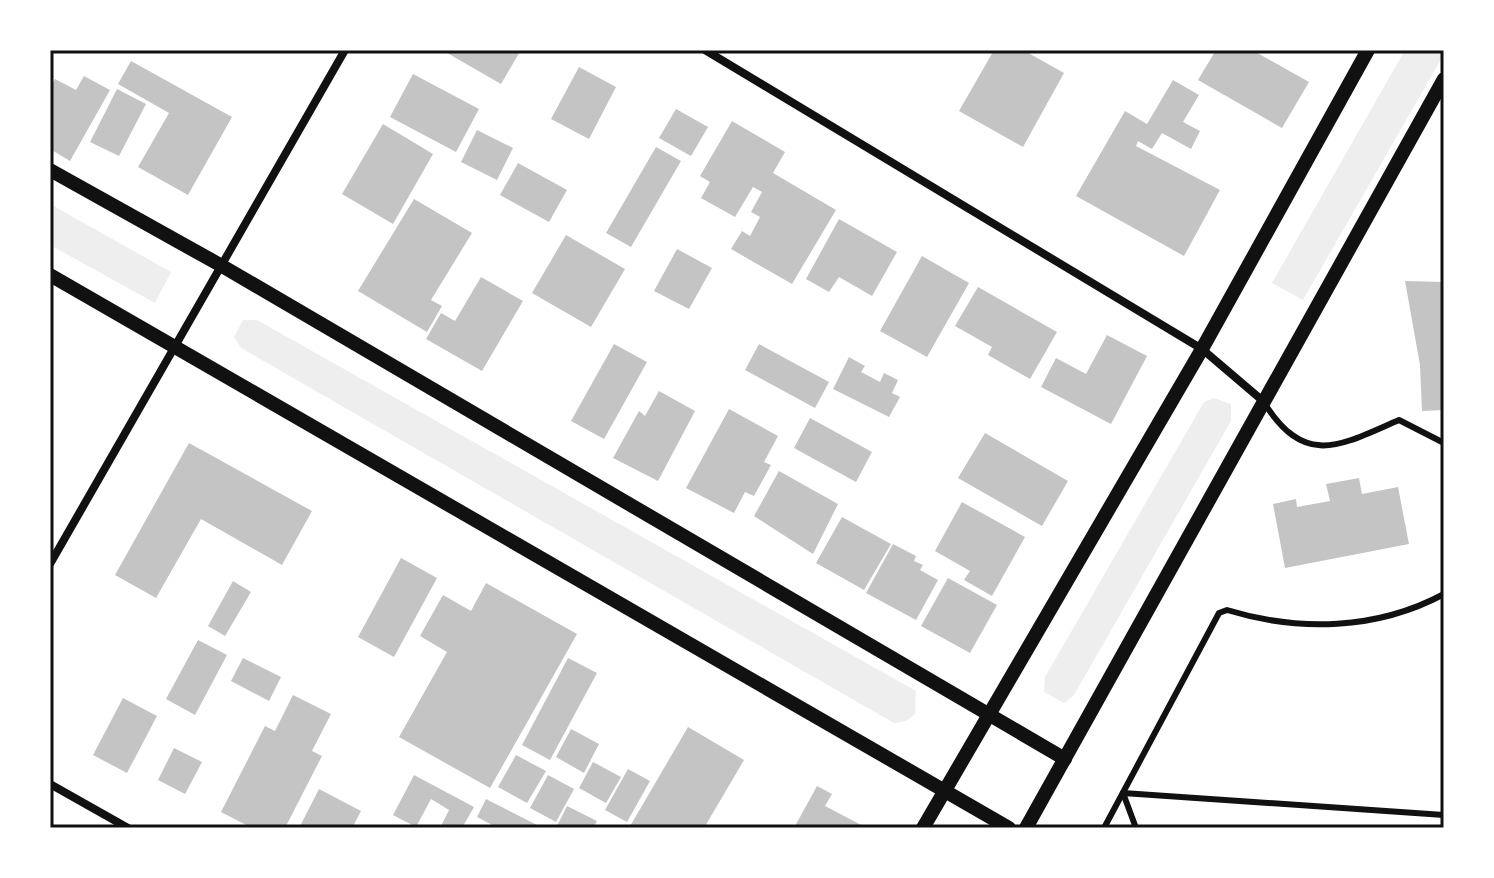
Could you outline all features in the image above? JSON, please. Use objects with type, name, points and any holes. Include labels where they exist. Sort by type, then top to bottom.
[{"type":"street","points":[[50,564],[345,50]]},
{"type":"street","points":[[705,50],[1202,349],[1263,401]]},
{"type":"street","points":[[923,828],[1202,349],[1368,50]]},
{"type":"street","points":[[1026,828],[1444,79]]},
{"type":"street","points":[[50,170],[222,266],[1065,759]]},
{"type":"street","points":[[50,275],[1009,828]]},
{"type":"street","points":[[50,784],[128,828]]},
{"type":"lane","points":[[1263,401],[1280,428],[1296,441],[1322,446],[1349,442],[1399,420],[1444,443]]},
{"type":"lane","points":[[1104,828],[1219,613],[1227,610],[1249,617],[1319,626],[1367,621],[1426,604],[1444,594]]},
{"type":"lane","points":[[1123,793],[1444,815]]},
{"type":"lane","points":[[1123,793],[1136,828]]},
{"type":"shaded area","points":[[1405,50],[1444,50],[1444,54],[1303,300],[1272,283]]},
{"type":"shaded area","points":[[50,204],[171,272],[155,303],[50,245]]},
{"type":"shaded area","points":[[243,320],[257,320],[916,691],[915,714],[906,721],[894,723],[241,348],[234,337]]},
{"type":"shaded area","points":[[1214,398],[1231,404],[1231,421],[1074,695],[1064,703],[1044,692],[1045,677],[1204,402]]},
{"type":"building","points":[[442,50],[521,50],[501,84]]},
{"type":"building","points":[[994,50],[1023,50],[1064,73],[1023,147],[959,111]]},
{"type":"building","points":[[1216,50],[1252,50],[1309,82],[1282,128],[1198,80]]},
{"type":"building","points":[[131,61],[232,117],[188,195],[138,167],[169,113],[118,84]]},
{"type":"building","points":[[579,67],[616,87],[589,139],[551,119]]},
{"type":"building","points":[[413,74],[479,109],[456,152],[390,117]]},
{"type":"building","points":[[84,76],[110,90],[70,161],[50,149],[50,88],[55,79],[76,90]]},
{"type":"building","points":[[1173,80],[1199,95],[1183,122],[1200,131],[1191,149],[1162,133],[1152,149],[1138,141],[1136,146],[1220,190],[1184,256],[1076,196],[1125,111],[1147,124]]},
{"type":"building","points":[[117,89],[146,104],[119,156],[90,142]]},
{"type":"building","points":[[676,109],[708,127],[691,156],[659,138]]},
{"type":"building","points":[[732,121],[785,152],[773,173],[836,210],[792,284],[731,249],[742,231],[750,236],[760,217],[751,212],[762,192],[753,187],[735,217],[701,198],[710,182],[700,176]]},
{"type":"building","points":[[383,124],[433,154],[393,224],[342,194]]},
{"type":"building","points":[[477,130],[513,148],[497,180],[461,162]]},
{"type":"building","points":[[656,147],[681,161],[631,247],[606,233]]},
{"type":"building","points":[[518,163],[567,190],[549,222],[500,195]]},
{"type":"building","points":[[414,199],[472,233],[431,300],[442,306],[427,332],[358,291]]},
{"type":"building","points":[[839,219],[897,252],[872,296],[839,277],[829,292],[806,279]]},
{"type":"building","points":[[566,235],[625,269],[591,327],[532,293]]},
{"type":"building","points":[[677,249],[712,268],[689,309],[654,291]]},
{"type":"building","points":[[922,256],[969,283],[927,357],[880,331]]},
{"type":"building","points":[[481,277],[523,301],[482,371],[426,339],[441,313],[455,321]]},
{"type":"building","points":[[1405,281],[1444,282],[1444,410],[1422,411],[1420,365]]},
{"type":"building","points":[[978,287],[1057,332],[1030,379],[988,355],[992,347],[955,326]]},
{"type":"building","points":[[1107,335],[1147,356],[1111,424],[1041,387],[1056,358],[1086,374]]},
{"type":"building","points":[[614,344],[647,362],[604,439],[571,421]]},
{"type":"building","points":[[759,344],[829,382],[815,408],[745,370]]},
{"type":"building","points":[[849,357],[865,366],[861,372],[880,382],[884,373],[898,380],[892,393],[900,397],[889,417],[833,389]]},
{"type":"building","points":[[659,391],[695,411],[658,481],[613,458],[639,411],[645,416]]},
{"type":"building","points":[[729,409],[778,436],[764,462],[771,465],[754,496],[745,492],[734,513],[686,488]]},
{"type":"building","points":[[810,418],[872,452],[856,482],[794,448]]},
{"type":"building","points":[[985,433],[1068,481],[1042,526],[958,478]]},
{"type":"building","points":[[189,443],[312,511],[282,565],[201,519],[156,598],[115,575]]},
{"type":"building","points":[[779,471],[838,504],[813,554],[754,516]]},
{"type":"building","points":[[1359,478],[1362,494],[1398,487],[1409,544],[1285,568],[1273,504],[1296,499],[1297,507],[1330,501],[1326,484]]},
{"type":"building","points":[[962,502],[1025,537],[992,596],[964,580],[970,571],[935,551]]},
{"type":"building","points":[[842,517],[891,544],[864,590],[816,563]]},
{"type":"building","points":[[893,544],[916,556],[914,561],[923,565],[920,570],[938,580],[916,620],[866,593]]},
{"type":"building","points":[[401,558],[437,578],[394,657],[358,637]]},
{"type":"building","points":[[948,578],[997,605],[970,653],[921,626]]},
{"type":"building","points":[[233,581],[251,592],[225,636],[208,626]]},
{"type":"building","points":[[486,583],[577,634],[490,788],[399,737],[447,652],[420,636],[443,595],[471,611]]},
{"type":"building","points":[[198,640],[227,655],[195,715],[166,699]]},
{"type":"building","points":[[243,658],[281,677],[269,701],[231,681]]},
{"type":"building","points":[[568,658],[597,673],[550,760],[522,745]]},
{"type":"building","points":[[293,695],[331,714],[312,751],[322,756],[285,828],[252,828],[221,812],[265,726],[275,731]]},
{"type":"building","points":[[123,698],[157,716],[127,773],[93,755]]},
{"type":"building","points":[[688,727],[744,760],[704,828],[629,828]]},
{"type":"building","points":[[571,729],[599,744],[584,773],[556,757]]},
{"type":"building","points":[[174,748],[202,762],[185,794],[158,780]]},
{"type":"building","points":[[516,755],[546,771],[527,803],[498,787]]},
{"type":"building","points":[[593,762],[621,777],[606,803],[579,788]]},
{"type":"building","points":[[628,769],[650,781],[627,822],[605,810]]},
{"type":"building","points":[[414,775],[474,807],[462,828],[440,828],[449,810],[431,799],[416,827],[393,815]]},
{"type":"building","points":[[548,775],[574,789],[556,822],[530,808]]},
{"type":"building","points":[[817,786],[832,794],[825,806],[867,828],[794,828]]},
{"type":"building","points":[[319,789],[361,811],[352,828],[299,828]]},
{"type":"building","points":[[486,799],[543,828],[498,828],[477,817]]},
{"type":"building","points":[[567,806],[597,821],[593,828],[556,828]]}]
